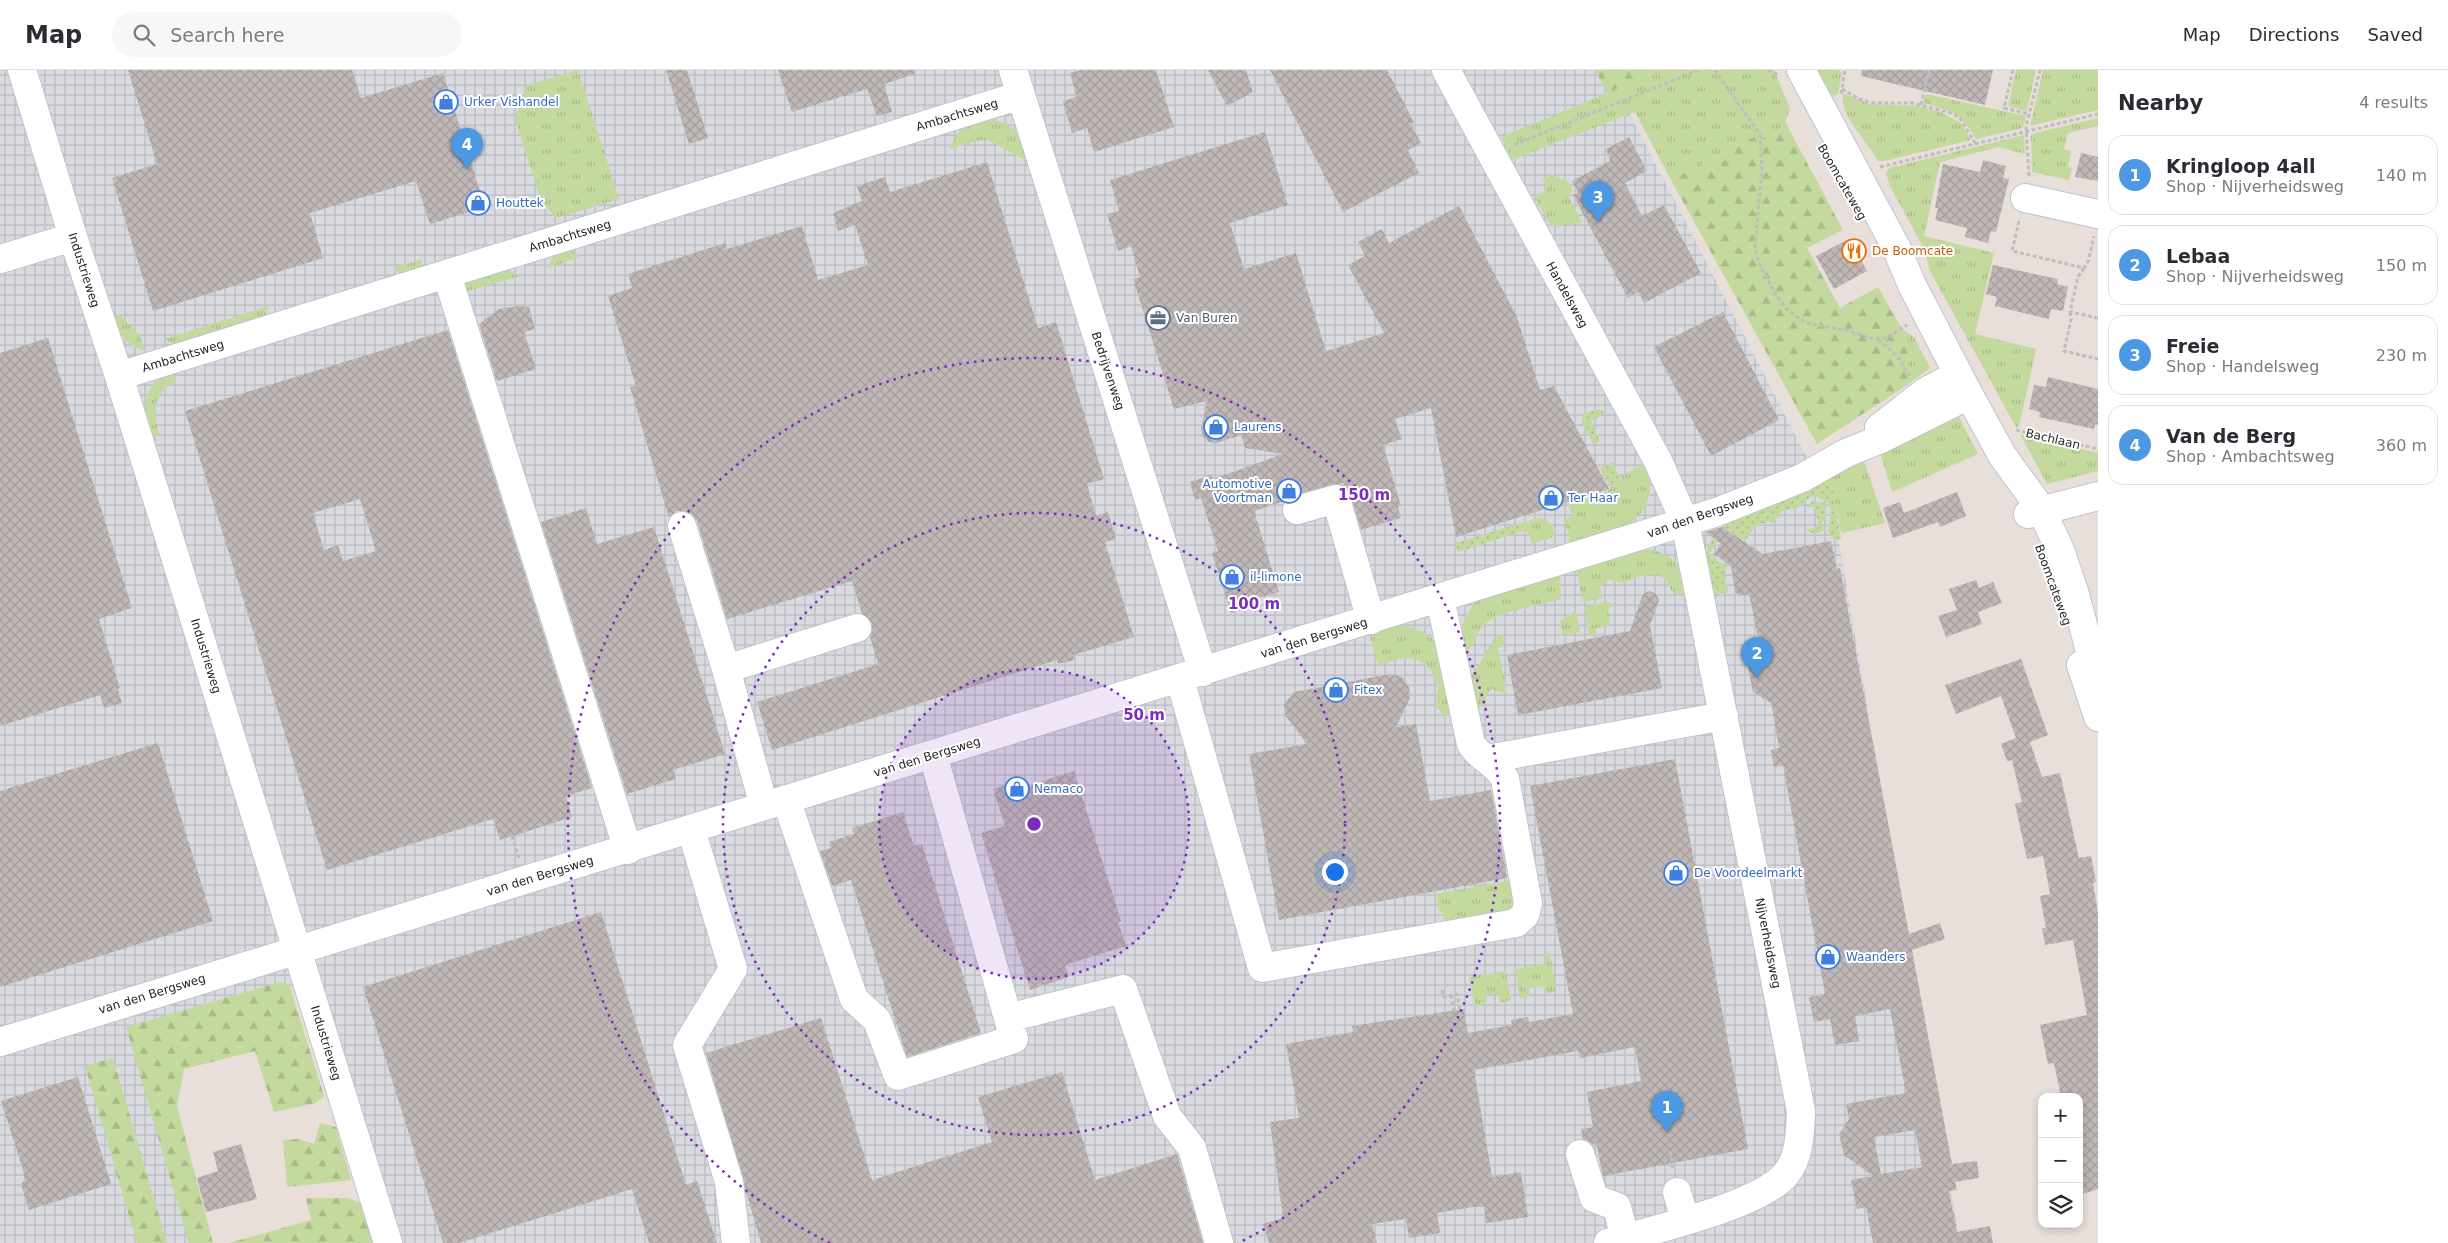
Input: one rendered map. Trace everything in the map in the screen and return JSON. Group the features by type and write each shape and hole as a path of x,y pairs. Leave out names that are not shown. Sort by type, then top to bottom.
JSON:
{"street":[{"name":"Industrieweg","path":"22,70 388,1243"},
{"name":"Handelsweg","path":"1446,70 1658,461 1685,522"},
{"name":"Boomcateweg","path":"1785,70 1793,92 1819,143 1859,214 1912,285"},
{"name":"Boomcateweg","path":"1800,70 1896,248 1912,285 1964,385 2034,512 2060,550 2074,591 2098,681"},
{"name":"Ambachtsweg","path":"119,376 447,275 1017,83"},
{"name":"Bedrijvenweg","path":"1017,83 1191,676 1262,968 1509,925 1521,920 1527,910 1528,903 1504,779 1497,766 1487,759"},
{"path":"2025,198 2097,222"},
{"path":"0,259 73,237"},
{"path":"447,275 628,850"},
{"name":"van den Bergsweg","path":"1846,453 1881,440 1964,385"},
{"name":"van den Bergsweg","path":"0,1042 297,949 628,850 1732,507 1802,478 1846,453 1925,392 1964,385"},
{"path":"2034,512 2098,496"},
{"path":"1297,510 1336,500 1371,620"},
{"name":"Boomcateweg","path":"2034,512 2098,717"},
{"name":"Nijverheidsweg","path":"1616,1240 1742,1202 1768,1190 1787,1173 1799,1144 1801,1111 1685,522"},
{"path":"682,526 726,669 775,803 854,999 877,1020 898,1076 1014,1039 933,755"},
{"path":"1440,598 1469,738 1475,750 1487,759 1724,716"},
{"path":"726,669 857,628"},
{"path":"691,829 733,969 687,1045 729,1182 736,1243"},
{"path":"1008,1018 1123,989 1167,1116 1192,1148 1219,1243"},
{"path":"1580,1154 1594,1198 1605,1212 1616,1240"},
{"path":"1677,1192 1685,1220"}],"path":[{"path":"1491,155 1699,70"},
{"path":"1715,70 1760,135 1762,170 1754,246 1758,264 1776,295 1788,310 1806,323 1846,330 1877,340 1890,348 1906,368 1910,378 1911,394 1906,406"},
{"path":"1921,105 1929,70"},
{"path":"2012,70 2004,108 2029,114"},
{"path":"2040,70 2026,130 2029,172 2025,198 2012,251 2084,268"},
{"path":"1842,89 1859,99 1873,103 1921,105 1942,110 1960,118 1975,143"},
{"path":"1880,167 2098,114"},
{"path":"2097,222 2088,262 2078,277 2064,351 2098,359"},
{"path":"2070,312 2098,318"},
{"path":"1877,340 1893,336 1907,325 1930,320"},
{"name":"Bachlaan","path":"2008,429 2098,449"},
{"path":"1442,990 1443,997 1457,994 1460,1010"},
{"path":"1452,995 1454,1011"}],"shaded area":[{"path":"0,70 1607,70 1833,508 1960,1243 400,1243 321,984 157,1040 205,1243 0,1243"}],"green space":[{"path":"578,70 619,199 556,218 541,201 515,119 525,90 524,86"},
{"path":"1595,70 1662,70 1607,93"},
{"path":"1662,70 1774,70 1790,109 1785,122 1789,129 1780,128 1771,142 1754,137 1671,180 1635,112 1512,160 1501,137"},
{"path":"1811,70 1838,70 1842,73 1838,94 1833,96 1830,92 1821,89"},
{"path":"2016,70 2036,70 2027,111 2008,106"},
{"path":"2043,70 2098,70 2098,110 2030,126"},
{"path":"1843,93 1869,104 1917,106 1940,112 1960,122 1971,140 1878,161 1845,110"},
{"path":"1926,94 2026,116 2023,128 1976,139 1965,123 1955,114 1923,103"},
{"path":"2098,118 2098,126 2068,133 2064,149 2071,151 2068,167 2072,168 2069,180 2032,172 2031,134"},
{"path":"989,119 1007,124 1018,134 1032,164 986,139 949,149 963,126"},
{"path":"1780,128 1789,129 1843,230 1807,248 1840,308 1878,287 1908,340 1907,385 1817,444 1671,180 1754,137 1771,142"},
{"path":"2024,135 2025,154 1998,147 1940,162 1924,236 1994,253 1975,334 2036,349 2019,427 2016,427 1930,271 1924,249 1890,186 1886,173 1889,168"},
{"path":"1552,175 1569,182 1573,191 1568,195 1582,223 1551,226 1536,200 1537,195 1547,189 1542,180"},
{"path":"571,246 572,251 580,257 548,268 555,251"},
{"path":"422,259 420,271 404,277 393,268"},
{"path":"503,267 520,276 465,292 464,279"},
{"path":"269,306 263,321 178,347 164,339"},
{"path":"119,314 140,335 145,351 129,343 121,335 112,319"},
{"path":"1902,329 1914,337 1930,368 1907,385 1908,340"},
{"path":"173,370 176,381 162,392 156,404 155,411 160,435 149,438 145,406 146,398 154,383"},
{"path":"1599,409 1603,411 1603,414 1591,421 1600,441 1594,444 1582,421 1584,413"},
{"path":"1959,417 1978,454 1892,492 1880,452"},
{"path":"2020,434 2098,453 2098,471 2047,484"},
{"path":"1864,461 1885,523 1841,533 1833,490 1824,479"},
{"path":"1612,462 1620,477 1610,486 1600,468"},
{"path":"1644,464 1649,476 1650,489 1644,509 1637,518 1617,530 1571,545 1568,542 1569,535 1564,522 1565,519 1572,516 1569,505 1606,493 1620,477"},
{"path":"1824,479 1833,490 1841,539 1834,540 1828,531 1831,514 1829,504 1816,496 1810,497 1797,508 1782,511 1772,523 1768,521 1756,526 1745,541 1726,529 1709,555 1727,567 1724,573 1728,592 1709,595 1704,561 1709,544 1722,527"},
{"path":"1812,501 1824,503 1827,510 1825,519 1821,522 1824,530 1819,533 1810,533 1807,529 1819,527 1815,507 1807,507"},
{"path":"1540,517 1552,524 1555,536 1532,544 1527,531 1523,531 1521,523"},
{"path":"1521,523 1523,531 1458,552 1455,543"},
{"path":"1641,549 1663,553 1676,563 1680,569 1689,597 1672,592 1669,584 1658,576 1645,575 1624,583 1608,580 1600,587 1603,598 1583,602 1576,568"},
{"path":"1560,573 1561,599 1508,612 1489,621 1480,630 1464,656 1462,625 1472,607 1479,600"},
{"path":"1606,602 1613,604 1608,610 1610,625 1596,628 1597,635 1589,636 1584,607"},
{"path":"1576,611 1580,632 1562,635 1560,621"},
{"path":"1399,625 1416,629 1428,635 1437,645 1447,669 1456,714 1443,716 1440,710 1434,707 1438,691 1437,683 1430,670 1424,664 1409,658 1397,659 1378,665 1369,633"},
{"path":"1503,633 1504,645 1498,648 1507,694 1491,689 1476,713 1469,676 1478,666 1489,647"},
{"path":"1511,880 1518,910 1445,926 1443,913 1438,910 1436,894"},
{"path":"1550,953 1556,991 1545,994 1543,986 1529,988 1530,996 1520,998 1515,969 1546,964 1545,954"},
{"path":"1506,971 1511,1000 1500,1003 1498,994 1485,996 1486,1004 1475,1007 1469,977"},
{"path":"280,982 289,984 324,1096 316,1103 274,1112 255,1051 184,1069 177,1106 213,1243 189,1243 126,1027"},
{"path":"113,1058 167,1243 137,1243 85,1066"},
{"path":"320,1123 336,1127 351,1180 287,1187 283,1140 299,1139 314,1144"},
{"path":"306,1198 348,1198 361,1203 373,1243 229,1243 311,1220"}],"building":[{"path":"128,70 352,70 361,98 443,73 485,207 430,224 416,181 310,213 323,258 153,311 112,178 157,164"},
{"path":"666,70 687,70 708,138 689,144"},
{"path":"778,70 914,70 915,74 884,84 892,112 877,116 867,89 792,112"},
{"path":"1081,70 1156,70 1174,127 1094,152 1087,128 1072,133 1063,101 1077,97 1070,73"},
{"path":"1208,70 1246,70 1253,92 1227,106"},
{"path":"1270,70 1387,70 1414,122 1411,124 1421,143 1408,150 1419,173 1343,212"},
{"path":"1862,70 1993,70 1985,105 1861,76"},
{"path":"1265,132 1288,205 1230,223 1244,269 1296,253 1326,351 1384,333 1348,265 1365,256 1358,242 1382,229 1389,243 1459,206 1517,317 1540,390 1554,386 1609,489 1456,537 1431,408 1395,419 1402,439 1383,445 1401,506 1398,507 1401,518 1361,530 1351,495 1344,483 1293,495 1285,501 1254,511 1279,592 1251,600 1253,607 1231,613 1212,553 1218,551 1201,498 1195,500 1190,482 1212,475 1213,479 1283,454 1245,448 1241,435 1216,443 1209,442 1203,437 1201,429 1207,401 1174,409 1133,279 1140,277 1131,246 1118,251 1107,214 1119,211 1110,180"},
{"path":"1629,137 1647,171 1625,183 1642,216 1664,205 1701,273 1644,303 1638,292 1628,298 1573,195 1578,193 1572,181 1610,161 1606,149"},
{"path":"2081,153 2098,157 2098,181 2075,177"},
{"path":"1983,160 2006,166 2003,178 2009,179 1996,232 1991,231 1988,243 1965,237 1967,228 1935,220 1938,208 1935,208 1943,164 1980,172"},
{"path":"987,162 1038,328 1056,322 1104,479 1087,484 1096,516 1108,512 1116,539 1105,542 1134,637 1073,655 1075,660 1058,664 1057,660 772,750 757,702 878,664 870,637 872,623 862,614 852,581 727,619 697,521 692,514 685,511 677,511 669,518 630,387 636,386 608,296 632,288 628,274 725,243 727,249 802,226 818,280 868,265 855,225 838,231 833,213 862,201 857,186 885,177 890,192"},
{"path":"1849,239 1867,271 1834,289 1816,256"},
{"path":"1993,265 2058,279 2057,284 2068,287 2063,311 2051,309 2049,319 1995,306 1997,297 1986,294"},
{"path":"519,306 529,307 535,329 524,332 536,369 497,381 479,324 499,309"},
{"path":"1723,312 1779,420 1711,456 1654,347"},
{"path":"448,330 592,788 566,796 572,817 500,840 493,819 327,870 185,411","holes":["360,499 376,551 343,561 338,545 324,550 313,513"]},
{"path":"48,338 132,608 99,619 120,688 118,689 122,703 104,708 100,695 0,726 0,353"},
{"path":"2048,377 2098,389 2098,425 2095,424 2094,429 2039,417 2040,412 2029,409 2034,385 2046,387"},
{"path":"1957,492 1966,516 1940,527 1938,522 1893,538 1883,508 1900,502 1904,513"},
{"path":"586,508 597,544 654,527 725,754 673,770 676,779 627,794 541,522"},
{"path":"1722,527 1763,554 1831,541 1837,569 1840,568 1909,934 1940,923 1945,939 1912,950 1952,1164 1977,1161 1979,1178 1955,1182 1957,1190 1949,1191 1957,1232 1990,1226 1993,1243 1873,1243 1866,1207 1857,1209 1851,1180 1873,1176 1844,1155 1839,1134 1849,1119 1846,1104 1906,1093 1890,1009 1855,1016 1859,1041 1835,1045 1830,1019 1814,1022 1809,997 1825,994 1783,765 1774,767 1771,750 1779,748 1771,703 1753,692 1748,667 1761,651 1749,594 1740,596 1735,592 1731,566 1714,554 1721,544 1706,532","holes":["1915,1130 1922,1167 1881,1174 1874,1137"]},
{"path":"1976,580 1979,588 1993,582 2002,603 1978,612 1982,624 1946,637 1938,616 1957,610 1949,589"},
{"path":"1650,591 1656,594 1659,600 1650,625 1662,688 1518,715 1507,655 1630,631 1643,594"},
{"path":"2021,659 2048,735 2030,742 2042,777 2060,773 2079,858 2091,856 2096,882 2093,883 2098,913 2098,1189 2083,1194 2083,1093 2060,1093 2054,1063 2048,1064 2040,1025 2087,1015 2073,940 2045,945 2042,928 2046,928 2040,896 2050,894 2043,856 2027,859 2015,804 2022,802 2012,760 2007,761 2001,744 2016,738 2001,696 1956,714 1945,685"},
{"path":"1390,674 1402,677 1409,687 1410,698 1396,727 1416,724 1430,801 1491,790 1507,878 1279,920 1249,754 1307,744 1285,715 1284,704 1294,692"},
{"path":"158,743 213,921 0,987 0,791"},
{"path":"1675,759 1748,1149 1603,1176 1596,1143 1592,1144 1583,1139 1581,1129 1593,1127 1587,1092 1641,1081 1635,1047 1580,1058 1578,1051 1474,1070 1492,1177 1521,1172 1528,1217 1486,1223 1484,1207 1473,1207 1437,1213 1440,1233 1409,1238 1406,1219 1372,1224 1377,1243 1269,1243 1263,1224 1283,1218 1270,1122 1299,1118 1286,1044 1353,1032 1352,1026 1464,1009 1468,1033 1512,1025 1511,1020 1528,1017 1529,1022 1573,1014 1530,786"},
{"path":"1074,771 1121,921 1118,922 1126,946 1065,965 1069,977 1030,990 981,833 1005,826 993,789 1021,780 1024,787"},
{"path":"903,812 914,846 922,844 981,1033 907,1057 851,880 832,886 820,851 831,848 829,842 854,834 852,828"},
{"path":"601,912 686,1185 697,1181 717,1243 649,1243 632,1189 459,1243 443,1243 363,987"},
{"path":"821,1018 872,1180 992,1142 978,1097 1062,1072 1095,1180 1177,1154 1203,1243 761,1243 706,1053"},
{"path":"78,1077 111,1184 29,1210 21,1184 25,1180 23,1170 1,1101"},
{"path":"241,1144 257,1199 206,1212 197,1178 218,1171 213,1152"}],"place":[{"name":"Urker Vishandel","path":"446,102"},
{"name":"Van de Berg","path":"467,169"},
{"name":"Houttek","path":"478,203"},
{"name":"Freie","path":"1598,222"},
{"name":"De Boomcate","path":"1854,251"},
{"name":"Van Buren","path":"1158,318"},
{"name":"Laurens","path":"1216,427"},
{"name":"Automotive Voortman","path":"1289,491"},
{"name":"Ter Haar","path":"1551,498"},
{"name":"il-limone","path":"1232,577"},
{"name":"Lebaa","path":"1757,678"},
{"name":"Fitex","path":"1336,690"},
{"name":"Nemaco","path":"1017,789"},
{"name":"De Voordeelmarkt","path":"1676,873"},
{"name":"Waanders","path":"1828,957"},
{"name":"Kringloop 4all","path":"1667,1132"}]}
